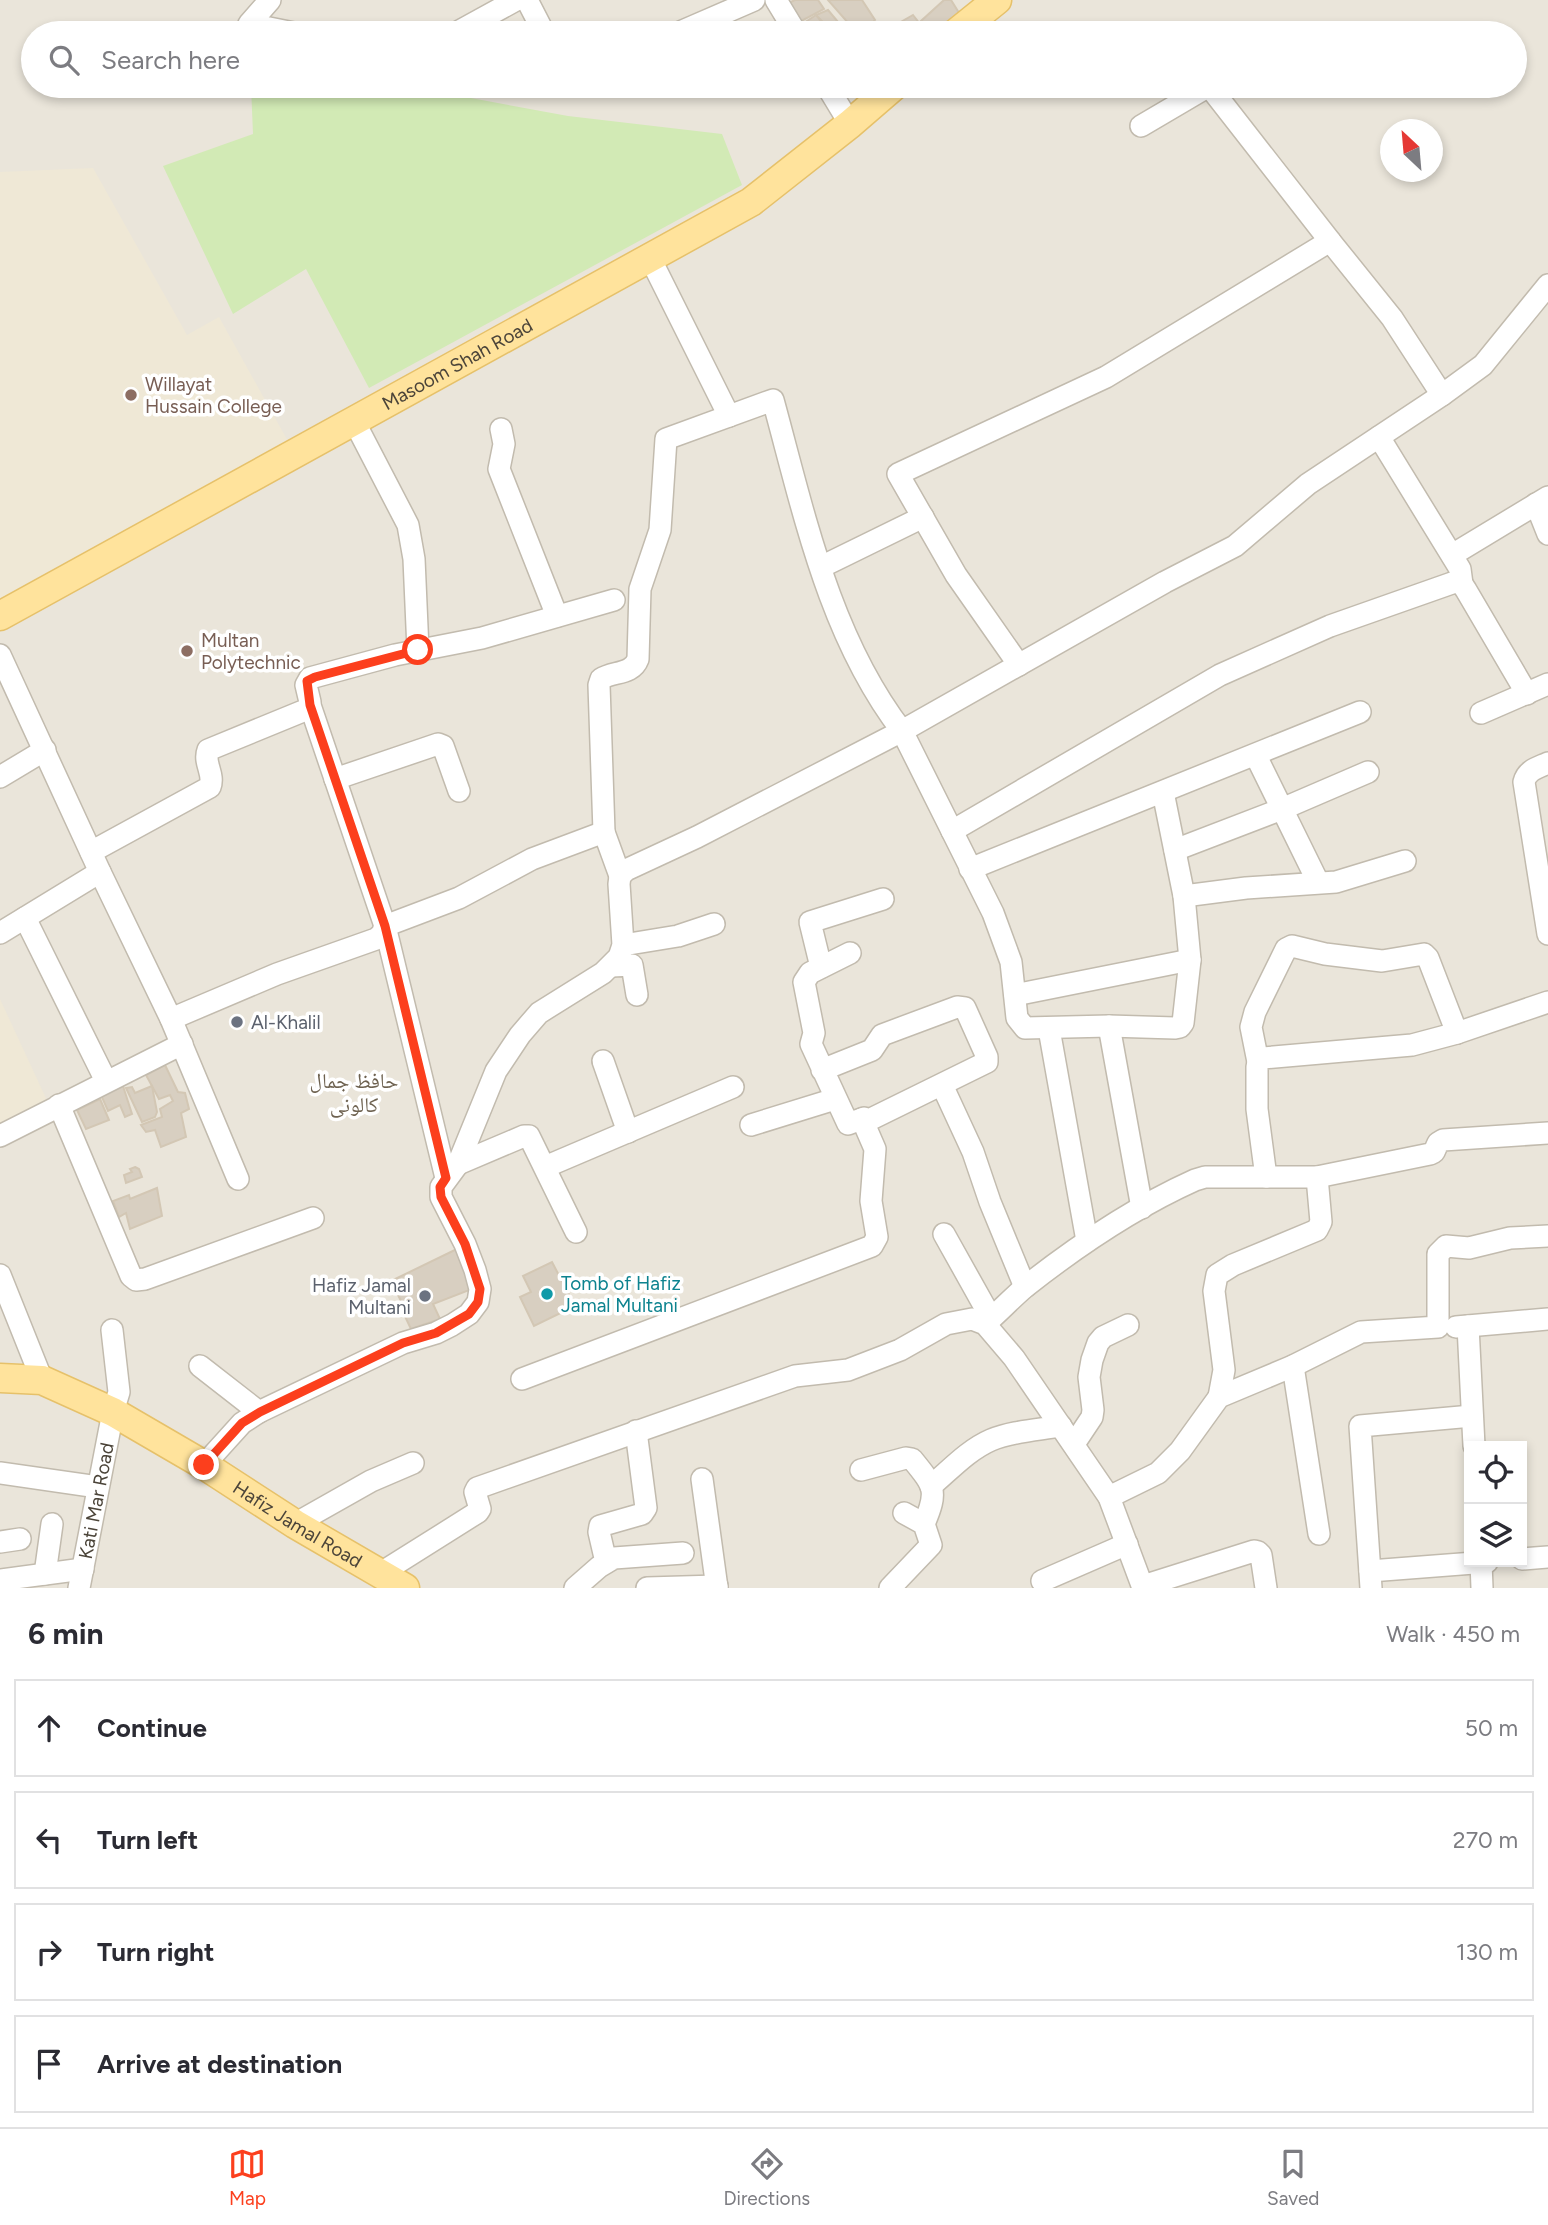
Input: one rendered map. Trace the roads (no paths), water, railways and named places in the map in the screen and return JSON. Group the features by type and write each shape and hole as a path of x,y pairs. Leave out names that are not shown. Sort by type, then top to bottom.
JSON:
{"main road":[{"path":"971,21 997,0"},
{"name":"Masoom Shah Road","path":"0,616 751,202 880,98"},
{"name":"Hafiz Jamal Road","path":"0,1378 42,1380 113,1412 405,1588"}],"street":[{"path":"252,21 270,0"},
{"path":"478,21 516,0"},
{"path":"527,0 538,21"},
{"path":"706,21 754,0"},
{"path":"776,0 789,21"},
{"path":"834,98 850,124"},
{"path":"1141,126 1189,98"},
{"path":"1214,98 1392,318 1442,395"},
{"path":"1019,665 956,575 898,474 1106,377 1330,241"},
{"path":"650,258 729,416"},
{"path":"620,876 636,864 697,837 902,732 1165,582 1235,546 1308,484 1483,365 1548,285"},
{"path":"204,1465 242,1423 260,1412 403,1343 436,1333 469,1314 478,1302 480,1289 465,1244 441,1197 440,1187 452,1171 496,1071 520,1035 540,1013 612,966 623,945 620,876 604,832 599,685 601,679 608,674 628,670 636,665 638,659 640,589 660,530 666,439 773,400 821,567 857,662 882,705 902,732 993,914 1011,962 1017,1018 1025,1028 1180,1027 1183,1023 1190,961 1184,896 1163,792"},
{"path":"355,421 408,525 414,559 418,650"},
{"path":"501,429 504,444 499,469 556,616"},
{"path":"1379,436 1452,555 1460,569 1462,584 1527,694"},
{"path":"1452,555 1542,501 1548,534"},
{"path":"821,567 923,517"},
{"path":"952,831 1220,675 1330,626 1455,582 1462,584"},
{"path":"452,1171 385,926 310,705 306,685 310,678 418,650 482,638 614,600"},
{"path":"0,655 100,873 171,1019 238,1179"},
{"path":"1481,713 1548,684"},
{"path":"91,852 210,787 212,779 206,759 208,750 304,711 310,705"},
{"path":"970,869 1360,712"},
{"path":"335,779 438,744 443,746 459,791"},
{"path":"0,776 45,750"},
{"path":"1256,756 1318,882"},
{"path":"1548,764 1531,771 1524,782 1542,873 1548,934"},
{"path":"1175,850 1368,772"},
{"path":"171,1019 277,974 376,939 385,926 459,898 532,859 604,832"},
{"path":"1184,896 1336,882 1405,861"},
{"path":"0,933 100,873"},
{"path":"821,967 810,922 883,899"},
{"path":"24,918 106,1081"},
{"path":"623,945 678,936 714,924"},
{"path":"1266,1177 1257,1109 1258,1062 1251,1027 1255,1012 1286,949 1292,946 1325,954 1382,961 1424,954 1428,958 1457,1033"},
{"path":"822,1070 872,1050 882,1035 961,1007 965,1008 987,1057 986,1062 869,1120 862,1119 848,1124 822,1070 811,1044 814,1033 804,982 810,973 850,953"},
{"path":"1015,995 1190,961"},
{"path":"612,966 632,965 636,995"},
{"path":"1258,1062 1269,1057 1412,1045 1457,1033 1548,1002"},
{"path":"1109,1026 1142,1208"},
{"path":"1049,1029 1087,1241"},
{"path":"0,1136 182,1044"},
{"path":"603,1061 628,1132"},
{"path":"942,1085 973,1152 990,1202 1025,1287"},
{"path":"545,1167 733,1087"},
{"path":"751,1125 835,1098"},
{"path":"59,1105 112,1234 131,1276 136,1280 313,1218"},
{"path":"522,1379 872,1246 877,1237 872,1200 875,1149 862,1119"},
{"path":"381,1573 478,1512 480,1509 475,1492 477,1488 795,1376 848,1370 900,1350 946,1324 972,1319 988,1321 1025,1287 1087,1241 1195,1180 1317,1177 1430,1154 1443,1140 1548,1133"},
{"path":"452,1171 529,1136 576,1232"},
{"path":"1110,1497 1158,1473 1180,1451 1219,1397 1224,1370 1214,1291 1217,1275 1233,1265 1317,1230 1321,1222 1317,1177"},
{"path":"944,1234 988,1321 1110,1497 1143,1587 1254,1551 1261,1556 1266,1588"},
{"path":"1438,1326 1438,1254 1441,1249 1446,1246 1469,1248 1510,1238 1548,1236"},
{"path":"0,1275 42,1380"},
{"path":"1219,1397 1293,1366 1367,1330 1468,1326 1548,1319"},
{"path":"1074,1444 1093,1410 1089,1377 1098,1343 1103,1337 1128,1325"},
{"path":"1468,1326 1474,1441"},
{"name":"Kati Mar Road","path":"81,1579 113,1412 120,1392 113,1331"},
{"path":"200,1366 260,1412"},
{"path":"1293,1366 1319,1534"},
{"path":"1464,1565 1370,1579 1360,1426 1472,1416"},
{"path":"931,1486 974,1450 991,1440 1008,1434 1061,1426"},
{"path":"606,1562 598,1532 600,1526 642,1514 646,1508 636,1431"},
{"path":"861,1470 910,1458 931,1486 934,1497 924,1524"},
{"path":"295,1524 372,1481 414,1463"},
{"path":"0,1473 98,1487"},
{"path":"647,1588 717,1587 702,1479"},
{"path":"890,1588 928,1551 931,1541 924,1524 904,1513"},
{"path":"46,1574 52,1524"},
{"path":"1042,1581 1127,1544"},
{"path":"575,1588 614,1558 683,1553"},
{"path":"1527,1559 1548,1557"},
{"path":"1481,1567 1482,1588"},
{"path":"0,1580 46,1574 81,1579"}],"place":[{"name":"Willayat Hussain College","path":"131,395"},
{"name":"Multan Polytechnic","path":"187,651"},
{"name":"Al-Khalil","path":"237,1022"},
{"name":"Tomb of Hafiz Jamal Multani","path":"547,1294"},
{"name":"Hafiz Jamal Multani","path":"425,1296"}],"district":[{"name":"حافظ جمال کالونی","path":"354,1092"}]}
